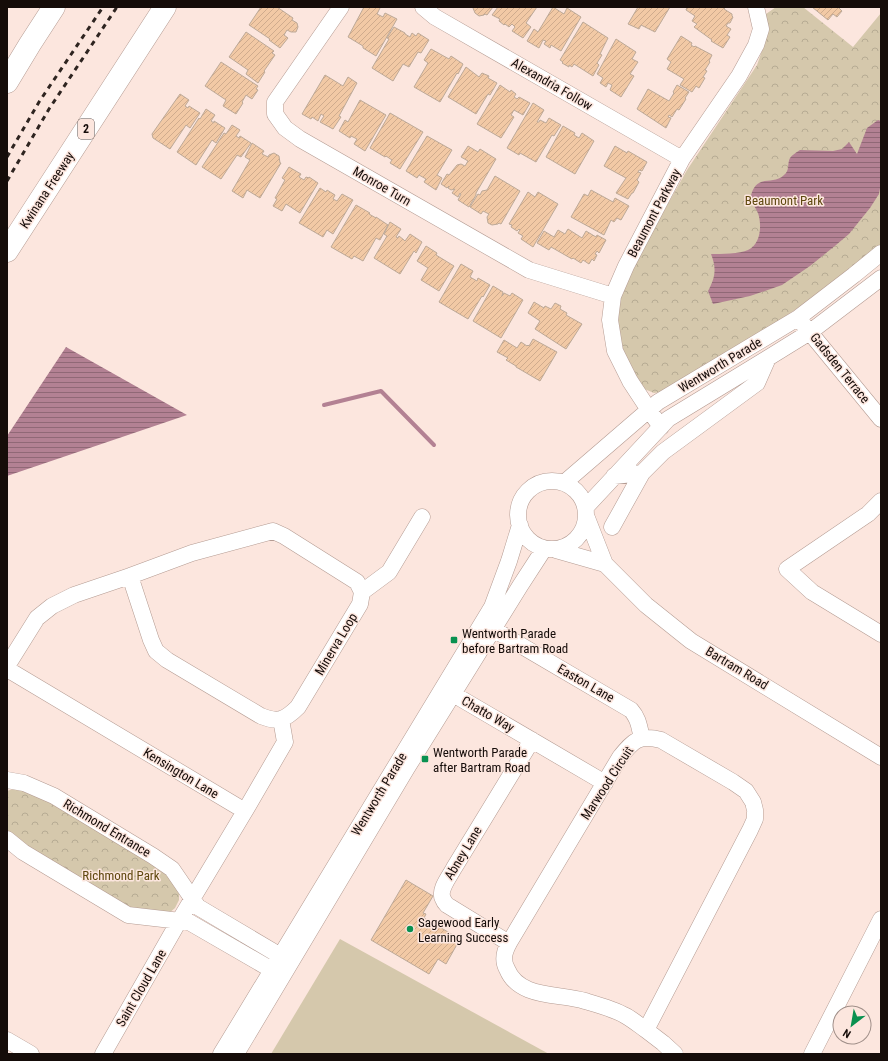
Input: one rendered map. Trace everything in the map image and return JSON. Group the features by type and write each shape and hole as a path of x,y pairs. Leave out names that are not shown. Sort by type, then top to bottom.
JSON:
{"highway":[{"path":"7,82 54,7"},
{"name":"Kwinana Freeway","path":"7,251 165,7"}],"street":[{"name":"Monroe Turn","path":"341,7 275,102 275,114 285,128 306,142 529,270 613,296"},
{"name":"Alexandria Follow","path":"423,7 434,17 682,159"},
{"name":"Beaumont Parkway","path":"661,427 630,381 615,351 610,320 613,296 626,266 682,159 740,76 756,45 760,29 756,7"},
{"name":"Wentworth Parade","path":"236,1054 277,974 492,607 520,525 518,509 521,500 529,490 539,483 548,481 564,483 658,402 798,318 881,253"},
{"name":"Wentworth Parade","path":"286,959 520,586 550,549 568,546 577,539 584,529 586,512 614,476 668,419 810,332 881,278"},
{"name":"Gadsden Terrace","path":"798,318 881,419"},
{"path":"612,526 642,473 663,452 757,384 768,358"},
{"path":"614,476 642,473"},
{"path":"564,483 574,488 581,497 586,512"},
{"path":"881,501 868,514 788,569 812,592 881,634"},
{"name":"Bartram Road","path":"586,512 605,564 646,605 692,641 881,757"},
{"path":"7,667 37,618 52,606 74,595 192,553 273,531 284,536 357,582 362,592 389,572 422,517"},
{"path":"520,525 525,536 534,544 550,549"},
{"name":"Bartram Road","path":"550,549 605,564"},
{"path":"130,576 156,651 167,660 261,716 271,720 281,719 285,742 179,921"},
{"name":"Minerva Loop","path":"281,719 291,714 298,707 360,604 362,592"},
{"name":"Easton Lane","path":"493,629 631,710 636,715 638,720 642,738"},
{"name":"Kensington Lane","path":"7,667 245,811"},
{"name":"Chatto Way","path":"453,694 605,783"},
{"name":"Marwood Circuit","path":"646,1030 755,819 753,802 746,791 661,740 652,737 636,740 620,757 509,943 505,950 504,958 509,976 516,984 526,990 584,1000 625,1015 663,1043 675,1054"},
{"name":"Abney Lane","path":"509,943 447,905 442,899 442,892 454,868 532,740"},
{"name":"Richmond Entrance","path":"7,780 24,783 54,796 172,868 198,907 286,959"},
{"path":"7,839 23,852 128,915 189,922 277,974"},
{"path":"812,1054 877,938 881,919"},
{"name":"Saint Cloud Lane","path":"103,1054 179,921"},
{"name":"Wentworth Parade","path":"221,1054 277,974"},
{"path":"7,1040 31,1054"}],"green space":[{"name":"Beaumont Park","path":"776,7 803,7 853,47 881,13 881,244 837,282 769,327 666,391 654,393 642,388 623,355 618,331 619,297 651,234 687,170 757,65 765,42 763,21 766,14"},
{"name":"Richmond Park","path":"13,789 37,793 162,870 172,880 179,894 179,900 175,908 168,914 139,914 11,836 7,831 7,791"},
{"path":"340,939 549,1054 271,1054"}],"shaded area":[{"path":"878,120 881,121 881,183 879,194 849,234 810,266 782,285 750,296 713,304 708,291 715,269 711,254 730,254 745,251 752,247 758,239 760,228 759,218 757,211 750,200 752,191 756,186 764,181 774,180 784,175 787,171 790,158 800,150 833,151 842,149 849,142 857,154 867,128"},
{"path":"66,347 187,415 7,476 7,436"}],"building":[{"path":"261,7 277,7 293,18 292,20 297,23 298,27 296,32 287,30 284,35 288,38 280,48 269,40 270,39 249,25"},
{"path":"364,7 379,7 380,8 377,14 383,17 385,13 397,19 376,56 348,37"},
{"path":"474,7 493,7 487,15 485,14 479,16 475,13"},
{"path":"498,7 537,7 526,23 531,27 523,38 512,31 515,27 512,24 509,27 505,24 504,25 499,21 500,19 492,15"},
{"path":"553,7 564,14 567,8 581,17 561,51 551,45 550,48 544,44 546,41 543,40 539,48 527,41 534,29 538,32"},
{"path":"638,7 670,7 655,32 641,25 639,29 628,24"},
{"path":"687,7 724,7 724,9 732,14 733,17 730,23 726,26 731,29 727,35 730,37 723,48 711,41 712,40 694,27 697,24 692,21 695,16 686,10"},
{"path":"812,7 838,7 842,11 837,17 833,14 828,20"},
{"path":"583,22 608,38 600,54 602,55 597,63 599,65 593,76 574,64 572,67 569,65 569,67 560,60"},
{"path":"394,27 410,37 412,33 416,36 418,33 429,40 421,53 418,52 409,67 403,64 393,81 372,68 389,39 387,38"},
{"path":"246,32 274,51 272,53 275,55 258,83 246,74 248,70 229,57"},
{"path":"681,36 692,43 691,45 694,47 695,46 712,55 705,70 707,71 703,77 705,78 699,88 696,86 692,92 680,85 684,79 667,69 671,62 667,59"},
{"path":"616,39 636,52 632,59 638,62 630,74 634,76 621,97 610,90 612,85 608,83 606,87 600,83 603,78 597,74"},
{"path":"431,49 449,59 451,56 463,64 440,102 414,87 428,63 424,60"},
{"path":"221,62 258,86 256,89 258,90 252,99 246,95 236,114 223,106 226,100 205,86"},
{"path":"466,67 479,77 482,73 489,76 488,78 497,83 490,95 488,94 476,114 448,97"},
{"path":"325,75 343,86 348,77 357,83 339,116 341,117 333,129 320,122 324,116 321,114 318,121 312,117 311,119 302,114"},
{"path":"500,85 516,94 514,97 517,99 519,97 530,103 523,115 514,110 511,115 514,117 501,138 477,124"},
{"path":"677,85 689,92 679,110 677,109 672,117 669,115 668,117 671,118 666,128 637,109 648,89 669,101"},
{"path":"180,94 189,100 185,106 188,108 189,106 200,113 190,128 186,125 170,149 153,138 152,134"},
{"path":"360,100 386,115 365,151 354,144 357,139 351,136 350,138 339,131 345,120 348,122"},
{"path":"533,103 544,110 537,122 540,120 546,123 549,118 561,125 554,136 552,135 536,162 507,148"},
{"path":"206,109 215,115 211,121 214,123 214,121 225,128 216,143 212,140 196,165 177,152"},
{"path":"390,113 423,132 400,169 390,163 392,160 370,148"},
{"path":"232,125 240,130 236,136 239,138 240,136 251,143 241,157 237,155 221,179 202,167 224,133 226,134"},
{"path":"563,126 575,133 574,135 579,138 582,133 594,141 575,174 546,157"},
{"path":"427,136 452,150 437,175 442,178 436,190 424,182 426,179 419,175 417,178 406,171"},
{"path":"252,143 264,151 262,154 268,157 274,153 279,156 281,163 260,198 247,190 243,198 232,191 250,160 245,157"},
{"path":"468,146 478,152 480,149 496,159 469,207 458,200 461,194 460,193 458,197 452,193 455,189 451,190 448,188 449,186 447,188 441,184 447,174 449,175 457,165 461,164 465,166 468,161 461,157"},
{"path":"615,146 627,153 628,151 647,162 642,171 639,170 638,172 641,173 637,180 639,182 628,199 616,193 626,178 604,166"},
{"path":"289,167 301,174 299,177 304,180 306,177 309,177 318,183 300,213 286,204 282,211 273,206 277,199 275,198 285,180 282,178"},
{"path":"495,176 520,191 501,224 499,223 492,225 488,223 487,217 489,214 483,211 481,214 470,207 478,194 480,195 482,191 487,190"},
{"path":"320,188 335,195 333,199 337,201 342,194 353,200 333,234 327,230 323,237 299,223"},
{"path":"591,190 613,202 615,198 629,206 621,220 617,218 614,222 611,220 604,235 571,217 584,194 588,196"},
{"path":"528,192 535,197 538,192 558,204 533,247 521,239 523,236 518,233 520,230 519,229 517,231 511,227 512,225 509,224"},
{"path":"356,205 388,225 380,240 376,238 363,261 354,256 352,259 331,247"},
{"path":"390,222 401,229 396,237 398,238 399,236 405,241 410,234 422,242 416,253 414,251 400,274 374,258 387,236 384,234"},
{"path":"568,229 582,238 586,231 596,237 597,235 606,240 599,253 597,251 595,254 597,255 594,261 592,259 589,264 583,260 581,263 551,247 549,250 537,243 544,231 554,237 558,230 565,234"},
{"path":"426,246 437,253 436,255 454,266 439,291 421,280 428,268 417,261"},
{"path":"461,264 473,271 470,277 477,281 478,278 490,285 468,319 439,302"},
{"path":"493,286 503,292 502,296 504,293 510,296 512,293 523,300 501,338 473,321"},
{"path":"534,302 544,308 545,306 551,309 555,303 561,306 560,309 567,313 566,315 582,324 566,349 535,329 540,321 528,313"},
{"path":"533,339 557,352 540,381 516,367 506,360 508,358 497,352 504,340 517,348 521,342 529,346"},
{"name":"Sagewood Early Learning Success","path":"406,880 433,896 423,913 426,914 424,918 460,939 446,964 438,959 429,974 371,940"}],"waterway":[{"path":"324,405 381,391 434,445"}],"railway":[{"path":"7,157 39,102 103,7"},
{"path":"7,181 49,109 117,7"}],"place":[{"name":"Wentworth Parade before Bartram Road","path":"454,640"},
{"name":"Wentworth Parade after Bartram Road","path":"425,759"},
{"name":"Sagewood Early Learning Success","path":"410,929"}]}
